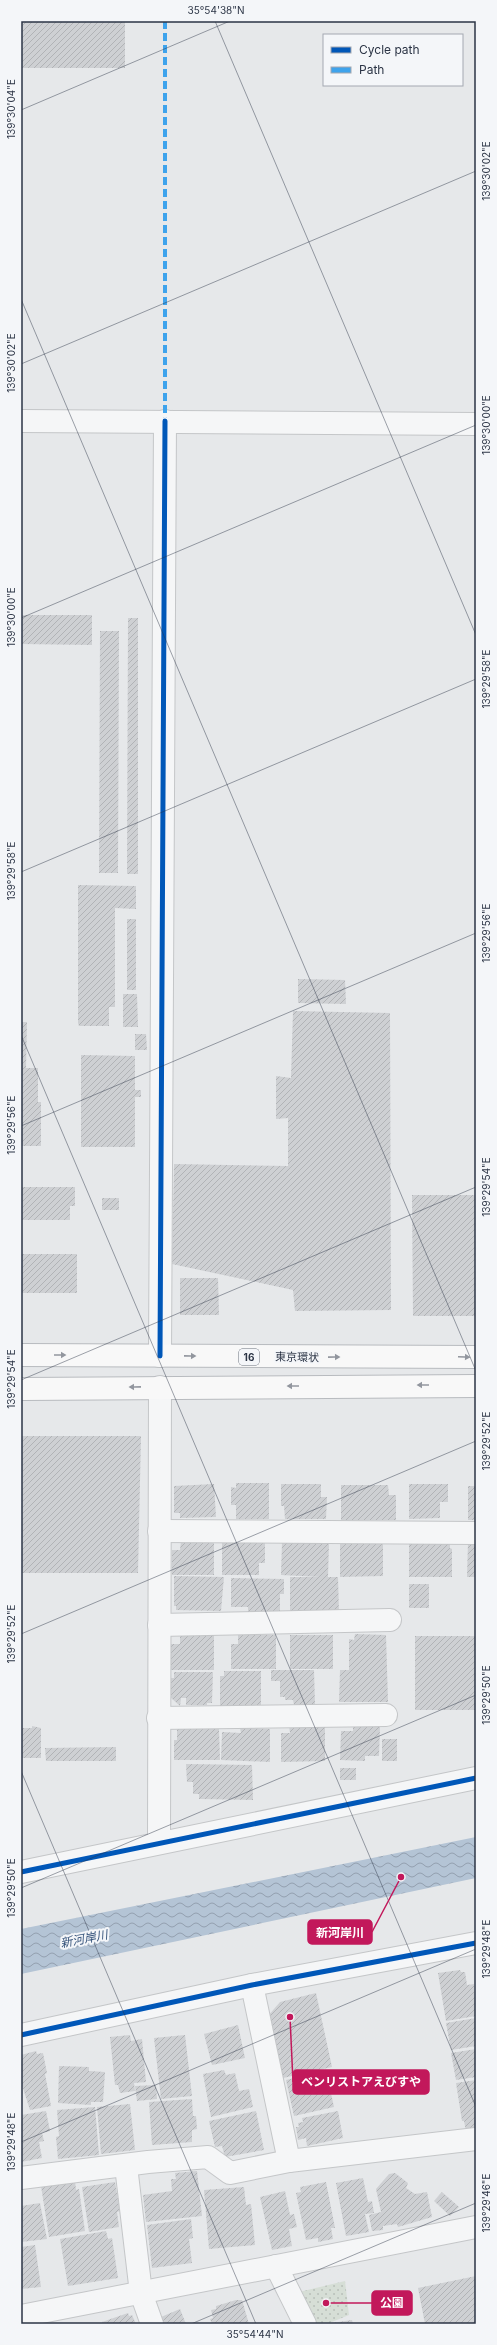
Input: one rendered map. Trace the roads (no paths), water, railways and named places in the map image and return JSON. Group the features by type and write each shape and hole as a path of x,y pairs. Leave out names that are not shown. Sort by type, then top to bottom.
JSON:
{"highway":[{"name":"東京環状","path":"21,1355 476,1357"},
{"path":"21,1389 476,1386"}],"street":[{"path":"21,422 165,421 476,424"},
{"path":"160,1356 165,421"},
{"path":"159,1843 158,1718 160,1387"},
{"path":"160,1531 476,1533"},
{"path":"159,1625 390,1620"},
{"path":"158,1718 386,1715"},
{"path":"21,1872 476,1778"},
{"path":"21,2035 252,1986 476,1943"},
{"path":"252,1986 289,2161"},
{"path":"21,2178 126,2166 148,2162 208,2157 230,2173 289,2161 476,2139"},
{"path":"126,2166 141,2293 152,2324"},
{"path":"21,2316 476,2227"},
{"path":"276,2266 305,2324"}],"water":[{"path":"476,1837 476,1878 21,1974 21,1929"}],"place":[{"name":"新河岸川","path":"401,1877"},
{"name":"ベンリストアえびすや","path":"290,2017"},
{"name":"公園","path":"326,2303"}]}
